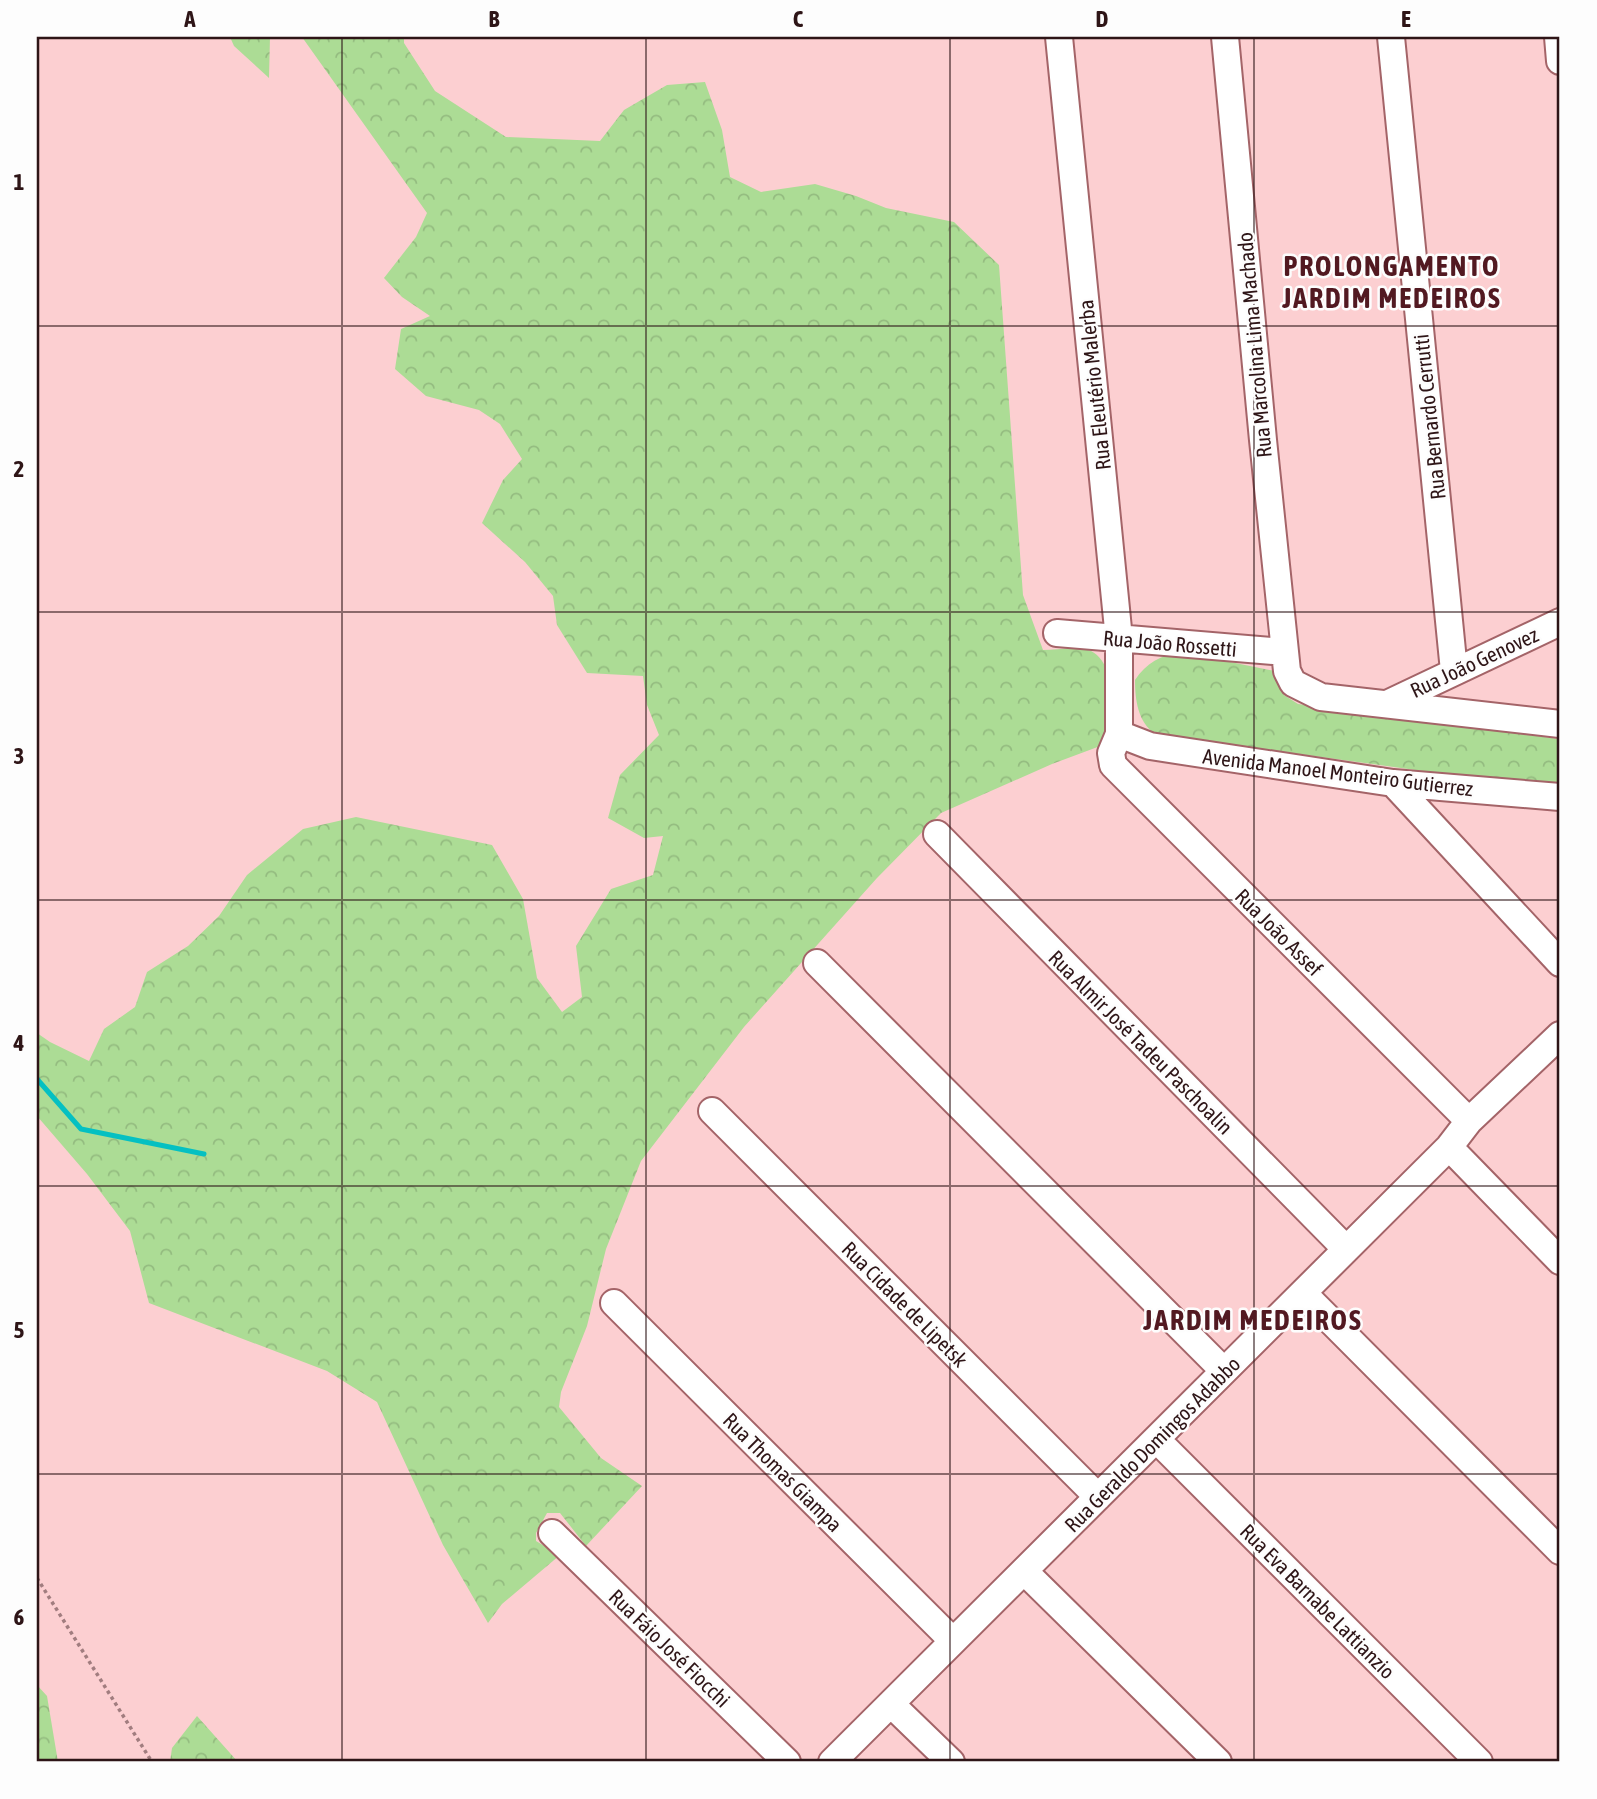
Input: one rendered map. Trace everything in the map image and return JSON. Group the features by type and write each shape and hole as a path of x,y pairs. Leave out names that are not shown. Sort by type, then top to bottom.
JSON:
{"street":[{"name":"Rua Eleutério Malerba","path":"1059,37 1119,639 1119,734"},
{"name":"Rua Marcolina Lima Machado","path":"1225,37 1287,671 1293,683 1321,696 1560,724"},
{"name":"Rua Bernardo Cerrutti","path":"1391,37 1454,671"},
{"path":"1558,37 1560,61"},
{"name":"Rua João Genovez","path":"1389,704 1560,622"},
{"name":"Rua João Rossetti","path":"1057,633 1284,652"},
{"name":"Avenida Manoel Monteiro Gutierrez","path":"1119,734 1150,746 1393,783 1560,797"},
{"name":"Rua João Assef","path":"1119,734 1111,752 1113,765 1469,1121"},
{"path":"1393,783 1560,963"},
{"name":"Rua Almir José Tadeu Paschoalin","path":"937,834 1346,1249"},
{"path":"817,963 1224,1371"},
{"name":"Rua Geraldo Domingos Adabbo","path":"832,1762 1449,1147 1469,1121 1560,1035"},
{"name":"Rua Cidade de Lipetsk","path":"712,1111 1098,1497"},
{"path":"1449,1147 1560,1261"},
{"path":"1303,1293 1560,1551"},
{"name":"Rua Thomas Giampa","path":"614,1303 953,1641"},
{"name":"Rua Eva Barnabe Lattianzio","path":"1156,1439 1479,1762"},
{"name":"Rua Fáio José Fiocchi","path":"552,1533 787,1762"},
{"path":"1025,1572 1217,1762"},
{"path":"891,1704 951,1762"}],"path":[{"path":"37,1578 152,1762"}],"green space":[{"path":"230,37 270,37 269,78 234,46"},
{"path":"302,37 404,37 404,43 435,91 506,137 600,141 624,110 667,85 705,82 722,130 730,177 761,192 815,184 886,208 954,222 999,265 1023,595 1043,650 1077,648 1095,653 1105,665 1113,691 1112,712 1103,745 1052,764 941,813 877,878 744,1027 641,1161 606,1249 587,1326 561,1392 559,1407 601,1458 642,1486 586,1546 560,1513 547,1513 536,1533 536,1541 560,1555 502,1604 488,1623 443,1545 377,1402 327,1371 149,1303 130,1231 87,1174 37,1116 37,1033 89,1061 104,1029 135,1007 147,972 188,946 219,916 247,875 303,829 356,817 492,845 523,899 537,978 562,1012 582,997 576,946 611,889 653,875 663,836 644,838 608,818 620,775 659,735 647,705 643,676 587,673 557,625 553,596 525,562 482,523 503,480 522,459 500,424 479,410 426,396 395,369 401,329 430,316 402,297 384,278 416,237 427,213"},
{"path":"1181,652 1275,671 1284,695 1298,704 1559,739 1560,790 1155,734 1141,717 1135,680 1155,661"},
{"path":"37,1685 47,1696 58,1762 37,1762"},
{"path":"197,1716 238,1762 170,1762 172,1748"}],"waterway":[{"path":"37,1079 81,1129 204,1154"}],"district":[{"name":"PROLONGAMENTO JARDIM MEDEIROS","path":"1392,282"},
{"name":"JARDIM MEDEIROS","path":"1253,1320"}]}
